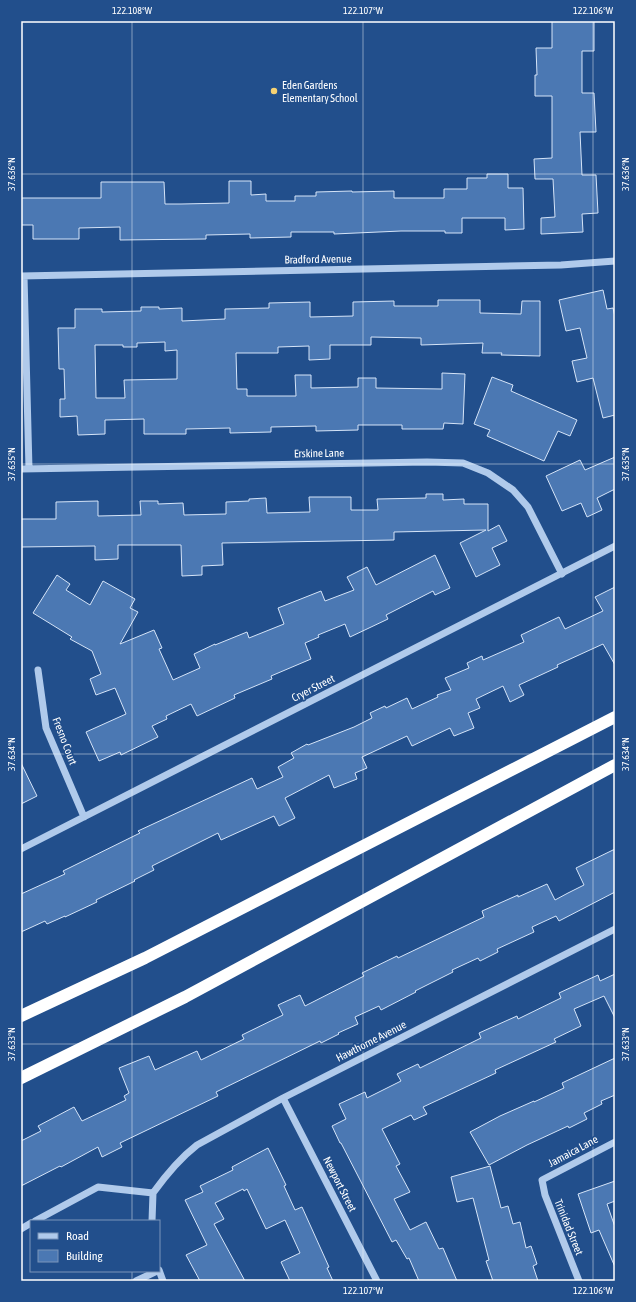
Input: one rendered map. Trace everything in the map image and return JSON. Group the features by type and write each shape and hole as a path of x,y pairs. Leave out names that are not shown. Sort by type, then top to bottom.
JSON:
{"highway":[{"path":"21,1016 145,958 615,717"},
{"path":"21,1078 185,997 615,765"},
{"path":"557,796 615,770"}],"street":[{"name":"Bradford Avenue","path":"22,276 561,265 615,261"},
{"path":"22,276 25,469"},
{"name":"Erskine Lane","path":"25,469 427,462 463,463 488,473 512,490 528,507 562,574"},
{"name":"Cryer Street","path":"21,849 615,546"},
{"name":"Fresno Court","path":"38,670 46,728 84,817"},
{"name":"Hawthorne Avenue","path":"152,1193 185,1154 197,1145 283,1098 615,929"},
{"name":"Newport Street","path":"283,1098 377,1281"},
{"name":"Jamaica Lane","path":"542,1180 615,1142"},
{"name":"Trinidad Street","path":"542,1180 545,1195 579,1281"},
{"path":"37,1220 98,1187 152,1193 152,1220"},
{"path":"21,1229 30,1224"},
{"path":"136,1281 155,1272"}],"building":[{"path":"552,21 594,21 594,51 582,51 582,93 594,93 596,132 580,132 582,175 596,175 598,213 582,214 583,232 541,234 541,218 555,217 553,179 535,179 534,159 552,158 552,96 535,96 535,75 537,75 536,48 552,48"},
{"path":"487,174 508,174 508,188 523,188 524,229 505,230 505,218 462,218 462,233 445,233 445,231 334,234 334,232 291,232 291,237 250,238 250,234 206,235 206,239 120,240 120,227 79,228 79,239 33,239 33,225 21,225 21,198 101,198 101,182 164,182 165,204 181,204 229,203 229,181 251,181 251,195 266,194 266,201 295,201 295,196 316,196 316,192 352,191 394,191 394,198 444,198 444,189 467,189 467,178 487,178"},
{"path":"603,290 607,309 613,308 615,317 615,415 603,418 593,378 577,382 572,361 587,358 580,328 566,331 559,300"},
{"path":"438,300 480,300 480,313 521,314 522,301 540,301 540,356 482,353 483,343 421,345 421,338 371,337 371,345 330,345 330,359 309,360 309,346 278,347 278,353 236,353 237,389 247,389 247,396 296,396 295,375 311,375 311,388 358,387 358,378 376,378 376,388 442,389 442,373 465,374 463,424 444,423 443,429 402,429 402,425 358,425 358,430 316,431 316,426 271,427 271,432 230,433 230,428 186,429 186,434 144,434 144,419 105,420 105,434 78,435 77,416 60,417 60,399 65,399 64,369 59,369 58,328 75,328 75,309 102,309 102,312 141,311 141,307 159,307 159,309 182,308 182,321 225,319 225,309 269,308 269,303 310,302 310,317 353,316 353,302 394,301 394,306 438,306","holes":["165,342 165,351 177,350 177,379 124,380 125,398 96,398 95,345 123,345 123,347 137,347 137,343"]},
{"path":"492,377 513,385 511,391 577,420 570,436 558,431 544,461 487,436 490,430 474,424"},
{"path":"615,457 615,489 597,498 602,510 587,517 581,503 562,511 546,476 580,460 585,470"},
{"path":"426,494 443,494 443,500 464,499 464,504 488,504 488,531 499,525 507,541 492,548 500,565 476,577 460,543 486,530 394,532 394,540 222,543 223,565 202,566 202,575 182,576 181,545 118,545 118,559 95,560 95,546 21,547 21,519 56,519 56,502 98,501 98,516 141,515 140,501 158,501 158,504 183,503 184,515 226,514 226,502 249,501 249,499 266,498 267,513 310,512 309,497 351,497 351,510 378,510 377,499 426,498"},
{"path":"435,555 450,588 435,595 433,591 386,615 388,619 350,637 345,624 318,635 319,637 305,643 311,659 271,676 272,679 234,695 235,698 197,716 191,704 166,716 167,719 152,726 158,737 121,755 120,752 99,761 86,732 126,714 115,688 96,695 90,679 101,674 92,651 70,639 72,637 33,613 57,575 70,584 66,590 90,605 103,581 135,599 130,608 138,612 120,644 154,630 162,648 159,649 173,680 200,668 194,654 247,632 249,638 284,624 278,608 321,591 325,601 354,590 347,577 367,567 376,585"},
{"path":"615,587 615,665 603,644 557,665 558,667 519,685 524,695 510,702 503,686 476,699 480,708 468,713 474,728 454,736 450,728 412,746 407,736 362,757 367,768 355,773 357,779 334,788 329,775 285,798 295,818 279,826 274,816 221,840 218,833 152,866 154,870 96,900 97,902 65,917 47,924 45,921 21,932 21,894 65,874 63,871 140,833 138,831 252,778 257,789 283,777 278,767 294,758 291,753 307,744 308,745 354,727 372,718 370,713 385,706 386,708 407,698 412,709 438,697 437,695 451,690 445,678 469,668 467,663 482,656 483,660 524,642 521,635 559,617 565,629 603,611 595,597"},
{"path":"21,763 37,796 21,804"},
{"path":"615,849 615,892 559,921 556,916 532,927 534,932 497,949 498,952 480,961 478,958 452,970 453,972 381,1010 379,1006 355,1017 358,1024 216,1092 218,1096 120,1143 122,1147 102,1157 98,1147 21,1186 21,1141 41,1131 38,1126 74,1107 82,1121 126,1100 124,1096 129,1093 119,1068 149,1056 155,1070 197,1051 201,1060 244,1039 242,1035 283,1015 278,1005 300,995 305,1006 364,976 362,973 397,956 398,958 484,917 482,911 547,884 555,900 584,885 576,868"},
{"path":"615,974 615,1018 604,996 574,1009 581,1026 554,1039 556,1042 495,1070 496,1073 423,1107 427,1114 414,1120 411,1115 382,1129 400,1164 396,1166 410,1192 394,1199 410,1230 426,1222 439,1249 443,1248 457,1281 419,1281 409,1258 407,1259 396,1240 392,1242 332,1126 346,1119 339,1104 365,1092 367,1098 401,1081 397,1074 418,1064 420,1068 481,1038 479,1033 517,1016 518,1019 561,998 559,993 598,975 600,981"},
{"path":"615,1058 615,1095 601,1101 602,1104 584,1113 587,1119 527,1145 489,1165 470,1132 500,1116 564,1088 562,1083"},
{"path":"268,1148 286,1185 284,1186 295,1210 302,1207 329,1267 327,1268 333,1281 290,1281 281,1262 300,1253 285,1220 266,1229 247,1189 244,1191 243,1189 215,1203 224,1219 214,1224 245,1281 200,1281 186,1255 207,1245 185,1200 203,1192 200,1186 233,1170 232,1167"},
{"path":"490,1166 501,1208 508,1206 513,1224 520,1222 526,1248 531,1246 537,1264 533,1266 538,1281 493,1281 486,1261 489,1260 473,1198 457,1202 451,1177"},
{"path":"615,1181 615,1201 607,1204 615,1227 615,1267 599,1230 591,1233 578,1194"}],"place":[{"name":"Eden Gardens Elementary School","path":"274,91"}]}
